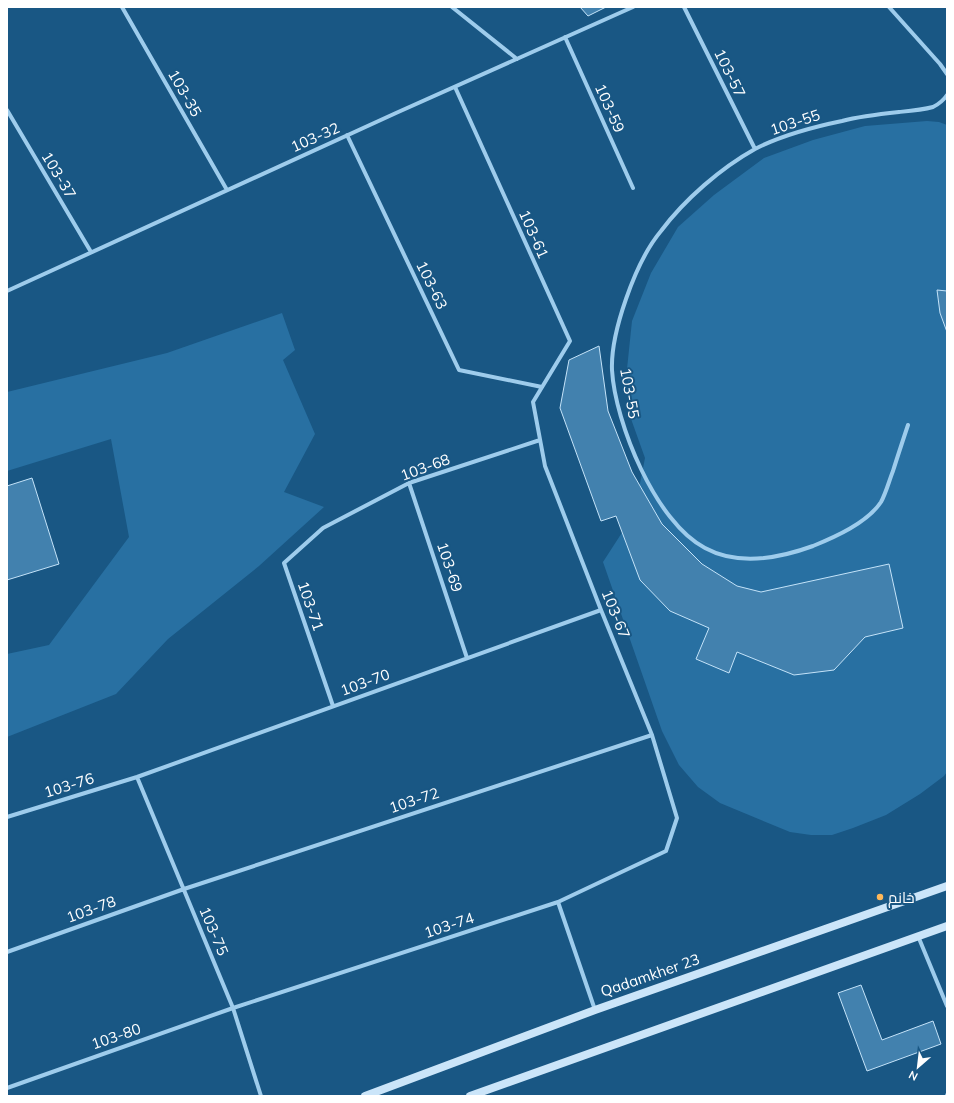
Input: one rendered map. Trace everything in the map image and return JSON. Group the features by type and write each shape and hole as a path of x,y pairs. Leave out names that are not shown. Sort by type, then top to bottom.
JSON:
{"main road":[{"name":"Qadamkher 23","path":"365,1096 596,1010 947,886"},
{"path":"470,1096 947,926"}],"street":[{"name":"103-35","path":"122,7 227,190"},
{"path":"452,7 516,59"},
{"name":"103-32","path":"7,291 347,135 633,7"},
{"name":"103-57","path":"684,7 755,149"},
{"path":"890,7 947,74"},
{"name":"103-59","path":"565,38 633,188"},
{"name":"103-61","path":"455,87 570,340 542,387"},
{"name":"103-55","path":"908,425 889,483 880,502 866,519 828,540 793,553 771,558 731,556 706,550 694,542 681,530 659,501 647,480 626,435 614,389 612,368 614,344 618,322 626,297 647,252 659,232 695,194 715,177 755,149 801,131 843,120 923,109 939,104 947,95"},
{"name":"103-37","path":"7,110 91,252"},
{"name":"103-63","path":"347,135 459,370 542,387"},
{"name":"103-67","path":"542,387 533,402 545,466 601,610 652,734 677,818 666,851"},
{"name":"103-68","path":"323,528 409,483 540,440"},
{"name":"103-69","path":"409,483 467,658"},
{"name":"103-71","path":"323,528 284,563 333,706"},
{"name":"103-70","path":"137,777 601,610"},
{"name":"103-72","path":"184,889 652,734"},
{"name":"103-76","path":"7,817 137,777"},
{"name":"103-75","path":"137,777 233,1008 261,1096"},
{"name":"103-74","path":"233,1008 558,902 666,851"},
{"name":"103-78","path":"7,952 184,889"},
{"path":"558,902 596,1010"},
{"path":"918,936 947,1006"},
{"name":"103-80","path":"7,1088 233,1008"}],"shaded area":[{"path":"927,121 939,122 947,125 947,772 944,776 920,794 886,815 853,828 832,835 811,835 790,832 720,803 698,787 679,765 662,731 603,562 634,514 645,458 630,416 627,369 632,321 651,273 678,227 714,195 764,158 813,140 865,126"},
{"path":"282,313 295,350 283,360 315,434 284,492 324,507 259,566 168,639 116,694 7,737 7,654 49,645 129,537 111,439 7,471 7,392 167,353"}],"building":[{"path":"580,7 606,7 588,16"},
{"path":"937,290 947,291 947,332 940,313"},
{"path":"599,346 608,411 632,472 662,524 702,564 737,586 761,592 889,564 903,628 865,637 834,670 794,675 737,652 729,673 696,659 709,628 670,611 640,580 616,516 601,521 560,408 569,360"},
{"path":"32,478 59,564 7,580 7,486"},
{"path":"861,985 882,1040 933,1021 941,1044 867,1071 838,993"}],"place":[{"name":"خانم","path":"880,897"}]}
